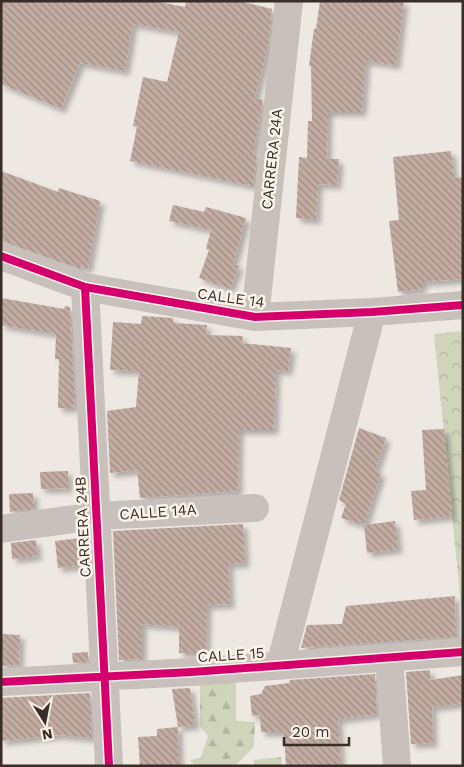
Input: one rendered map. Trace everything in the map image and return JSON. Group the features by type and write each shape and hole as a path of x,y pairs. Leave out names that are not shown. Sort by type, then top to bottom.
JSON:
{"street":[{"name":"CARRERA 24A","path":"255,318 289,1"},
{"name":"CALLE 14","path":"1,256 85,287 255,318 463,305"},
{"name":"CARRERA 24B","path":"85,287 109,766"},
{"path":"280,666 372,312"},
{"name":"CALLE 14A","path":"1,528 96,516 254,508"},
{"name":"CALLE 15","path":"1,682 192,672 463,652"},
{"path":"389,658 397,766"}],"green space":[{"path":"463,331 463,625 434,334"},
{"path":"200,683 236,683 236,721 255,722 254,747 235,766 195,766 190,760 201,758 208,736 200,726"},
{"path":"281,757 282,766 254,766 254,760"}],"building":[{"path":"1,1 154,1 185,7 186,1 239,1 272,9 269,42 255,98 263,100 253,155 257,156 253,186 130,161 137,127 133,126 143,77 167,82 179,32 133,24 125,71 80,63 61,109 1,84"},
{"path":"320,1 404,1 396,65 366,61 362,112 328,112 327,159 339,159 337,185 318,184 316,220 296,218 299,157 307,158 308,121 312,121 311,66 309,66"},
{"path":"451,151 454,178 463,177 463,279 422,282 422,289 398,292 389,221 399,220 393,157"},
{"path":"1,171 58,192 59,188 100,201 88,269 81,266 80,269 1,241"},
{"path":"173,205 204,212 206,207 246,218 233,264 239,266 230,289 199,278 209,250 206,249 211,230 169,221"},
{"path":"1,298 64,309 65,306 70,307 75,397 73,408 58,408 59,359 55,359 56,334 1,325"},
{"path":"142,316 173,318 173,323 207,325 206,335 243,336 242,343 291,348 288,371 276,370 274,430 239,430 238,491 140,498 137,470 110,473 107,411 136,407 139,371 110,370 113,322 141,324"},
{"path":"359,428 386,438 375,471 381,473 364,525 341,518 346,504 339,500"},
{"path":"444,429 452,516 414,520 411,491 426,490 422,430"},
{"path":"68,471 68,488 41,489 40,472"},
{"path":"33,493 34,509 10,512 9,494"},
{"path":"395,521 398,549 367,553 364,525"},
{"path":"243,524 245,563 229,564 230,604 207,605 206,653 179,653 179,627 142,624 142,659 119,660 113,531"},
{"path":"82,538 83,565 58,568 55,541"},
{"path":"36,540 37,556 12,559 11,543"},
{"path":"455,596 456,637 301,648 307,625 342,624 346,606"},
{"path":"1,634 20,635 19,665 1,666"},
{"path":"88,652 88,662 73,663 72,653"},
{"path":"430,670 430,680 463,675 463,703 432,707 433,743 411,744 406,672"},
{"path":"375,674 377,714 338,719 341,766 286,766 284,732 261,732 260,715 252,716 250,696 261,694 265,686 289,683 290,680"},
{"path":"190,688 195,725 178,727 172,689"},
{"path":"90,693 92,738 59,735 1,741 1,698"},
{"path":"178,727 179,766 140,766 138,737 157,736 157,729"}],"cycle path":[{"path":"1,256 85,287 255,317 372,312 463,305"},
{"path":"85,287 109,766"},
{"path":"1,682 192,672 463,652"}]}
